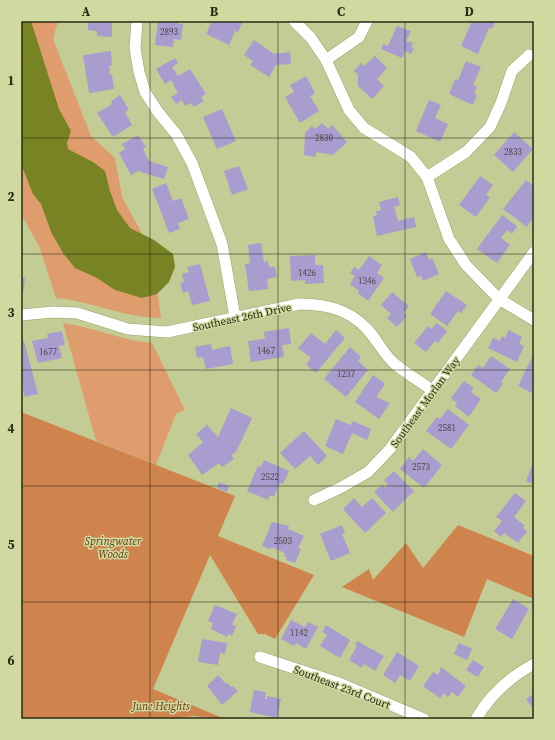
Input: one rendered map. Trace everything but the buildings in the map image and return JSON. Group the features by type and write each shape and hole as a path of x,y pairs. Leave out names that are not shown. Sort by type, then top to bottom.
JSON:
{"street":[{"path":"138,21 135,48 139,72 145,92 158,112 176,134 192,163 222,244 235,317"},
{"path":"294,21 311,38 326,60 349,110 364,128 411,158 427,177 449,238 466,265 499,299 534,320"},
{"path":"326,60 359,37 367,21"},
{"path":"427,177 466,152 490,127 501,103 512,71 529,55"},
{"name":"Southeast Morlan Way","path":"314,500 340,488 368,472 400,438 534,252"},
{"name":"Southeast 26th Drive","path":"21,315 52,312 77,313 128,329 167,332 299,304 320,304 336,308 353,317 366,328 395,364 433,391"},
{"name":"Southeast 23rd Court","path":"260,657 339,683 424,719"},
{"path":"476,719 497,691 515,676 534,664"}],"shaded area":[{"path":"21,21 58,21 53,39 91,136 115,158 122,197 152,252 161,318 134,315 82,302 56,298 39,246 21,214"},
{"path":"21,21 31,21 59,109 71,131 67,143 68,149 93,162 105,171 117,210 130,228 154,240 173,254 175,267 169,282 157,294 142,298 115,290 97,278 75,268 63,253 51,232 41,204 33,194 21,164"},
{"path":"63,323 152,343 185,410 176,414 156,465 96,441"}],"green space":[{"name":"Springwater Woods","path":"21,412 235,496 218,536 314,575 275,639 265,634 258,634 210,555 153,689 225,719 193,716 172,719 21,719"},
{"path":"458,525 534,556 534,599 487,579 464,637 342,587 369,569 373,580 406,543 423,568"}],"park label":[{"name":"June Heights","path":"161,706"}]}
